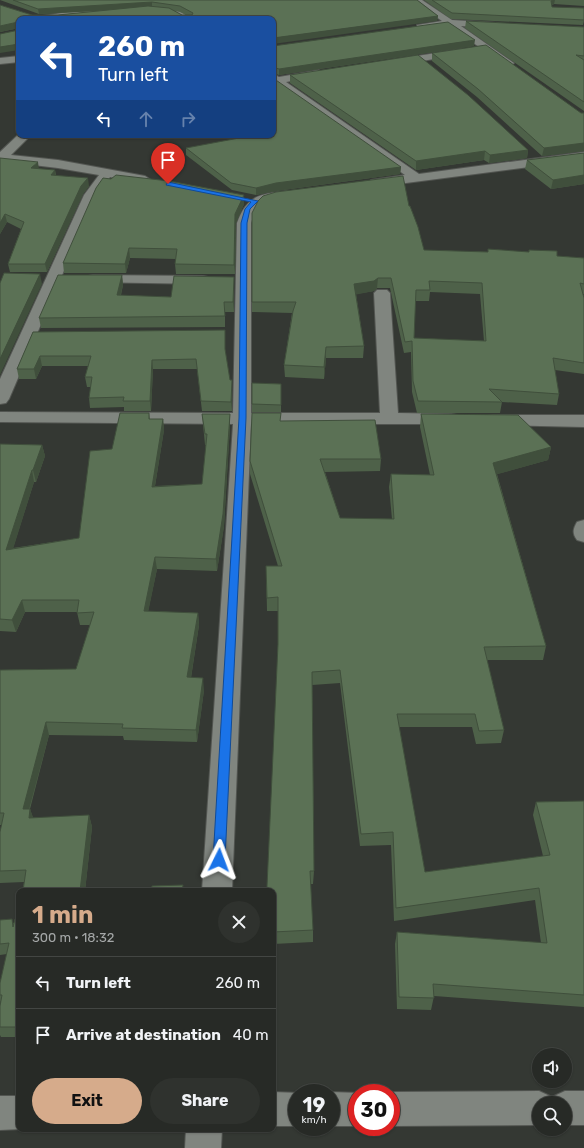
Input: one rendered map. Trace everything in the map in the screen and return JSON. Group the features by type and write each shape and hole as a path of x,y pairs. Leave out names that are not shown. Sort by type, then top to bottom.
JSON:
{"street":[{"path":"416,0 519,69"},
{"path":"55,16 152,6 171,9 183,16"},
{"path":"412,28 450,23 506,25"},
{"path":"382,64 488,48"},
{"path":"420,58 432,67"},
{"path":"0,61 16,59"},
{"path":"276,79 330,72"},
{"path":"276,80 416,177"},
{"path":"1,157 22,138"},
{"path":"361,184 416,177 534,157 584,156"},
{"path":"1,157 58,164 161,182"},
{"path":"0,399 36,335 53,278 90,195 107,173"},
{"path":"217,888 242,418 230,281 248,209 248,200 307,192"},
{"path":"38,278 230,281"},
{"path":"382,293 389,419"},
{"path":"0,417 584,421"},
{"path":"584,527 584,536"},
{"path":"400,1109 532,1108"},
{"path":"572,1108 584,1108"},
{"path":"276,1109 288,1109"},
{"path":"0,1113 16,1112"},
{"path":"203,1148 204,1132"}],"building":[{"path":"13,0 417,0 438,16 276,38 276,16 16,16 16,22 0,26 0,5 32,15 58,15 148,6 169,8 182,15 192,15 193,13 180,6 152,2 38,9"},
{"path":"432,0 553,0 551,1 552,7 584,8 584,20 452,13"},
{"path":"466,21 584,27 584,56 576,55 584,60 584,102"},
{"path":"448,22 475,40 279,69 276,68 276,46"},
{"path":"16,31 16,44 0,47 0,34"},
{"path":"486,45 581,113 584,113 584,143 544,148 478,89 432,53"},
{"path":"418,55 468,95 528,150 490,155 485,151 416,161 290,75"},
{"path":"276,80 401,167 276,183 256,188 231,183 186,148 239,138 276,138"},
{"path":"584,153 584,175 553,180 527,160"},
{"path":"0,158 38,162 31,168 55,170 51,175 88,178 81,186 45,264 8,264 24,222 5,214 0,223"},
{"path":"116,175 169,181 244,195 235,214 234,265 175,264 177,249 129,248 125,264 63,263 96,188 103,178 111,179"},
{"path":"403,176 409,206 418,227 424,250 488,252 488,249 529,252 529,250 557,251 557,256 584,258 584,284 580,283 584,298 584,363 553,358 559,394 489,389 502,402 418,401 413,381 412,341 405,342 391,278 378,278 374,281 354,284 364,346 326,347 324,367 284,365 293,311 296,302 252,302 252,213 258,201 263,196 276,192","holes":["429,281 482,283 486,341 414,338 416,290 430,290"]},
{"path":"4,273 40,274 0,359 0,283"},
{"path":"58,275 122,275 117,295 171,297 174,276 234,277 233,302 224,302 225,316 39,318"},
{"path":"225,330 225,349 230,380 232,380 231,402 201,401 196,359 152,360 150,401 123,401 124,397 89,398 92,377 85,377 91,356 40,356 34,369 17,369 33,332"},
{"path":"252,383 281,384 281,405 252,404"},
{"path":"120,413 149,413 149,419 163,419 152,487 202,484 207,434 205,434 202,414 230,414 223,514 216,559 155,557 144,611 198,613 187,677 203,678 196,730 122,728 123,724 46,722 23,809 30,809 29,818 89,815 80,888 23,888 26,870 0,871 0,832 4,813 0,813 0,670 76,669 94,612 77,613 79,600 22,600 12,620 0,619 0,444 42,445 32,470 6,550 79,538 90,451 112,449"},
{"path":"252,413 281,413 280,421 375,420 381,459 320,459 340,518 394,519 391,474 434,475 421,414 518,415 551,447 493,463 546,646 484,647 504,730 479,731 475,714 397,714 425,872 550,855 536,802 584,801 584,995 433,984 434,998 399,997 397,932 547,943 539,888 396,908 393,832 361,834 340,670 312,672 314,871 310,871 313,930 276,932 276,888 267,888 267,886 278,644 278,597 267,598 266,566 282,566 250,461"},
{"path":"183,885 182,888 152,888 152,886"},
{"path":"12,919 13,927 15,919 16,1027 0,1027 0,1006 2,995 0,995 0,983 9,943 0,944 0,920"}],"route":[{"path":"168,184 255,201 248,209 244,223 242,418 219,860"}]}
